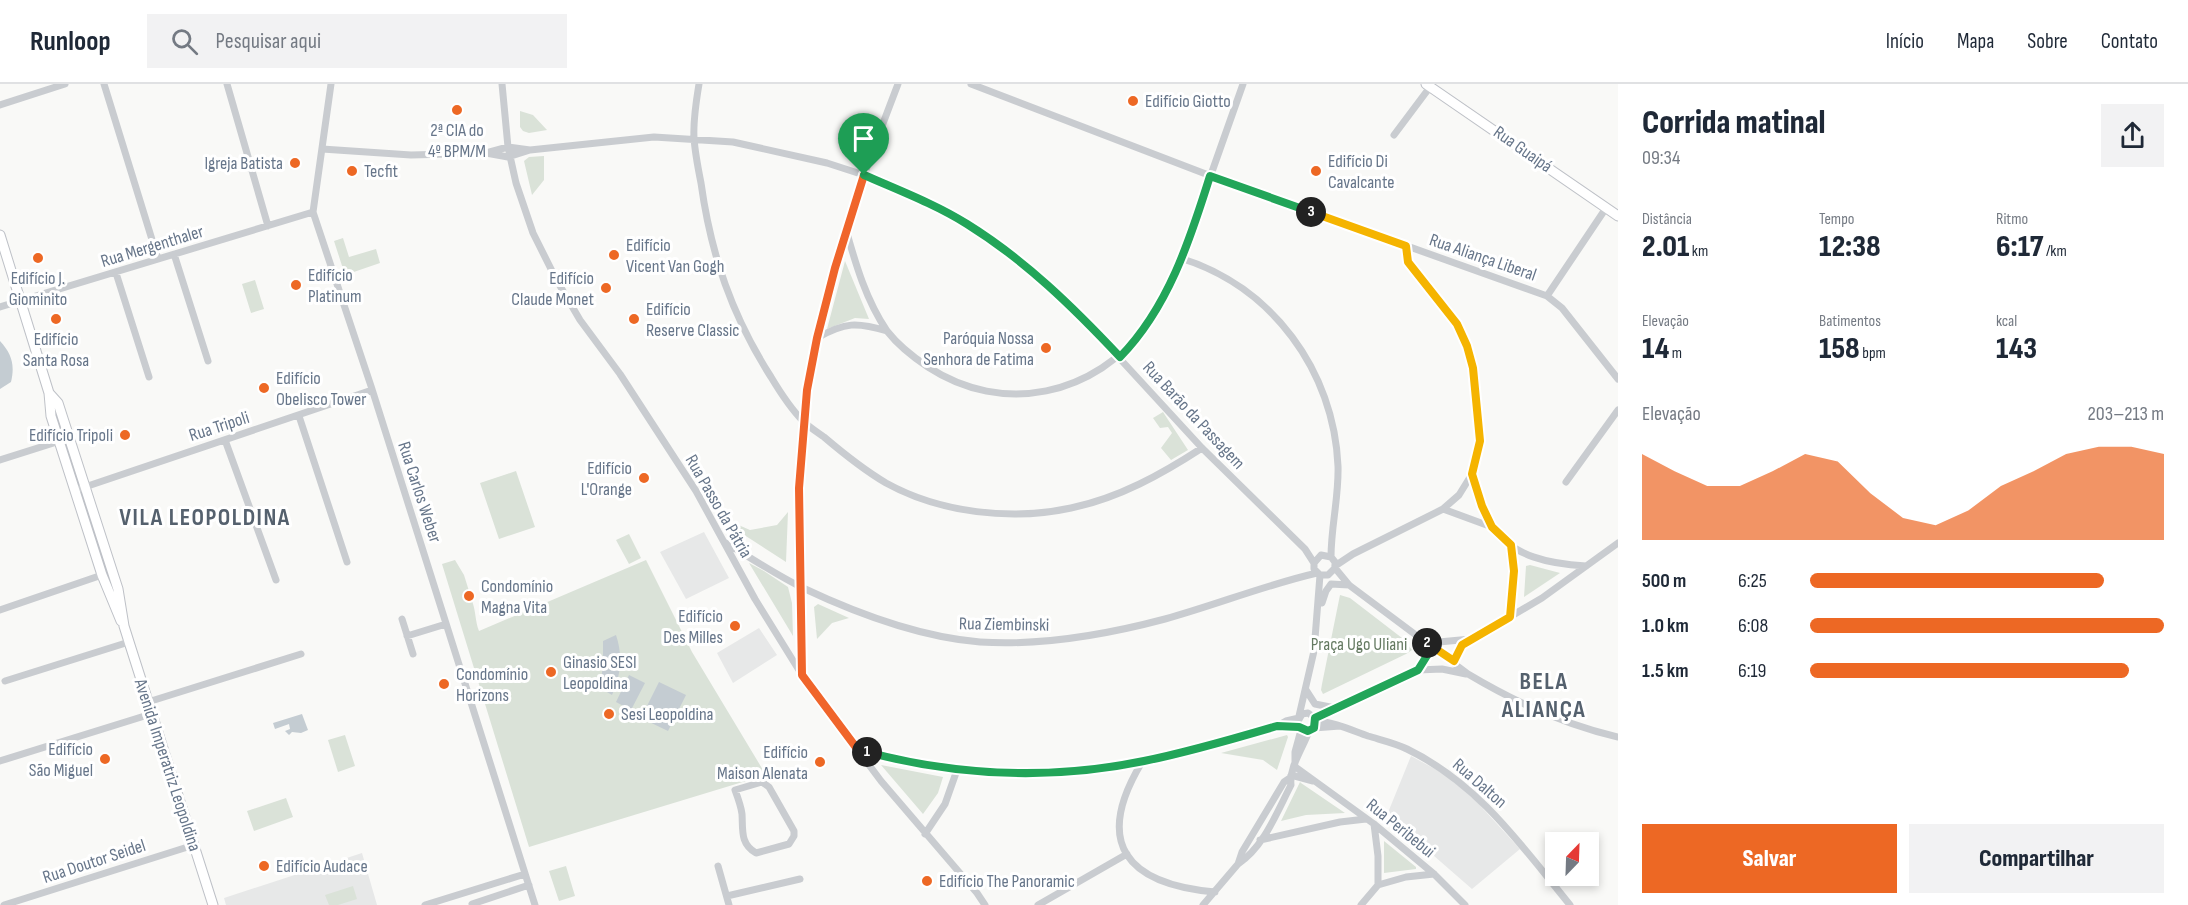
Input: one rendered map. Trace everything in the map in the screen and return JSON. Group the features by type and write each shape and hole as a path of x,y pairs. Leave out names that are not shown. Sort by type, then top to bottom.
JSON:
{"main road":[{"name":"Rua Guaipá","path":"1432,86 1618,216"},
{"name":"Avenida Imperatriz Leopoldina","path":"0,235 50,393 50,410 59,441 102,575 124,626"},
{"name":"Avenida Imperatriz Leopoldina","path":"50,393 58,403 86,487 120,598 124,626 213,905"}],"street":[{"path":"0,105 65,84"},
{"path":"104,84 158,259"},
{"path":"227,84 268,226"},
{"name":"Rua Carlos Weber","path":"331,84 313,212 372,390 535,905"},
{"name":"Rua Passo da Pátria","path":"502,84 508,147 516,183 533,233 580,320 696,491 756,601 802,675 858,750 985,905"},
{"path":"699,84 694,138 708,225 721,277 731,303 759,358 778,389 804,422 868,472 907,493 950,506 1006,513 1039,512 1091,504 1160,474 1202,448"},
{"path":"802,675 799,488 804,422 817,338 846,230 897,84"},
{"name":"Rua Aliança Liberal","path":"971,84 1210,176 1547,296 1562,308 1618,379"},
{"path":"846,230 869,300 887,331 899,345 943,377 973,388 1000,394 1026,394 1076,383 1120,357 1159,307 1205,192 1243,84"},
{"path":"1394,135 1432,86"},
{"name":"Rua Barão da Passagem","path":"322,149 411,155 486,153 511,157 530,150 654,136 733,142 782,151 864,175 966,223 1064,298 1202,448 1305,549 1318,565"},
{"name":"Rua Barão da Passagem","path":"486,153 508,147 530,150"},
{"path":"1547,296 1606,208"},
{"name":"Rua Mergenthaler","path":"0,307 313,212"},
{"path":"1318,565 1334,562 1353,554 1443,509 1459,495 1472,474 1480,441 1473,368 1467,346 1457,324 1446,308 1408,262 1406,246"},
{"path":"174,254 208,361"},
{"path":"1180,258 1214,271 1248,292 1286,328 1310,365 1334,429 1338,493 1331,539 1334,562 1349,585 1454,661 1468,674 1562,721 1593,732 1618,737"},
{"path":"116,273 148,377"},
{"path":"817,338 834,328 854,324 887,331"},
{"name":"Rua Tripoli","path":"76,490 372,390"},
{"path":"1566,482 1618,410"},
{"path":"299,416 347,562"},
{"path":"0,460 70,438"},
{"path":"225,440 276,580"},
{"path":"1472,474 1482,506 1492,527 1511,545 1526,554 1551,563 1587,566"},
{"path":"1443,509 1492,527"},
{"path":"1203,905 1260,840 1291,785 1300,728 1299,717 1306,690 1318,612 1318,565 1331,539"},
{"name":"Rua Ziembinski","path":"724,542 800,586 840,605 948,638 1009,642 1077,638 1164,619 1296,578 1318,565 1328,575 1334,562"},
{"path":"1454,661 1460,648 1473,638 1542,598 1618,543"},
{"path":"1510,617 1514,571 1511,545"},
{"path":"0,610 102,575"},
{"path":"1318,612 1328,586 1336,583 1349,585"},
{"path":"402,619 413,654"},
{"path":"407,636 446,624"},
{"path":"1427,643 1473,638"},
{"path":"5,681 129,642"},
{"path":"1418,670 1428,654 1427,643"},
{"path":"148,702 301,654"},
{"path":"1277,726 1300,728 1313,725 1336,708 1418,670 1442,669 1468,674"},
{"path":"1306,690 1315,704 1336,708"},
{"path":"858,750 957,770 1008,774 1045,773 1142,762 1277,726 1308,713 1313,725 1294,764"},
{"path":"0,761 151,714"},
{"name":"Rua Dalton","path":"1313,725 1340,726 1405,748 1434,764 1490,809 1537,862 1570,905"},
{"path":"1142,762 1125,794 1120,809 1119,825 1127,854 1136,866 1153,877 1188,890 1215,892"},
{"name":"Rua Peribebui","path":"1294,764 1313,781 1374,824 1434,874 1465,905"},
{"path":"925,834 945,804 957,770"},
{"path":"1238,864 1242,852 1284,782 1291,776"},
{"name":"Rua Peribebui","path":"1291,776 1313,781"},
{"path":"765,782 794,831 793,840 789,844 756,853 744,841 741,831 742,814 735,790 765,782"},
{"path":"1260,840 1340,822 1366,819"},
{"path":"1271,824 1282,834"},
{"path":"1374,824 1378,856 1378,885"},
{"name":"Rua Doutor Seidel","path":"4,905 194,845"},
{"path":"1038,905 1127,854"},
{"path":"718,866 729,905"},
{"path":"425,905 525,874"},
{"path":"1361,905 1378,885 1406,877 1434,874"},
{"path":"727,896 800,879"},
{"path":"472,904 529,885"}],"shaded area":[{"path":"0,341 10,355 13,370 11,382 0,389"},
{"path":"704,532 729,578 686,599 660,552"},
{"path":"759,628 777,655 733,683 717,653"},
{"path":"616,635 620,650 620,665 612,695 600,688 603,641"},
{"path":"629,675 645,683 631,710 616,702"},
{"path":"659,682 686,695 668,731 641,718"},
{"path":"302,714 308,730 301,733 292,732 289,735 285,731 290,729 289,724 275,729 273,723"},
{"path":"1411,756 1446,775 1476,801 1520,849 1472,889 1387,815"},
{"path":"362,853 377,905 226,905 224,898"}],"green space":[{"path":"520,111 533,115 547,130 529,133 523,131 520,127"},
{"path":"544,156 544,180 532,195 524,161 529,157"},
{"path":"343,238 349,257 376,249 380,263 345,275 334,241"},
{"path":"845,261 869,319 855,318 827,329"},
{"path":"255,280 264,309 251,313 242,284"},
{"path":"1163,412 1188,450 1171,460 1161,448 1172,433 1168,427 1160,428 1153,418"},
{"path":"516,471 535,527 499,539 480,483"},
{"path":"788,512 786,562 735,529 727,520 750,530 777,525"},
{"path":"629,534 641,558 629,564 616,540"},
{"name":"Sesi Leopoldina","path":"455,560 464,575 469,591 464,593 467,602 472,601 479,631 646,560 692,652 766,775 529,847 442,564"},
{"path":"749,563 788,587 792,603 793,636"},
{"path":"1526,566 1560,573 1524,597"},
{"name":"Praça Ugo Uliani","path":"1340,595 1350,598 1402,638 1412,650 1323,694 1322,684"},
{"path":"818,604 849,618 832,623 817,639 814,607"},
{"path":"345,735 355,766 338,772 328,740"},
{"path":"1287,735 1277,770 1263,760 1221,753"},
{"path":"881,765 943,777 938,793 923,814"},
{"path":"1300,782 1345,813 1306,815 1281,821"},
{"path":"286,798 293,817 254,831 247,811"},
{"path":"1384,841 1416,867 1416,869 1384,873"},
{"path":"566,866 575,896 559,901 549,871"},
{"path":"353,886 357,899 338,905 329,905 325,895"}],"place":[{"name":"Edifício Giotto","path":"1133,101"},
{"name":"2ª CIA do 4º BPM/M","path":"457,110"},
{"name":"Igreja Batista","path":"295,163"},
{"name":"Tecfit","path":"352,171"},
{"name":"Edifício Di Cavalcante","path":"1316,171"},
{"name":"Edifício Vicent Van Gogh","path":"614,255"},
{"name":"Edifício J. Giominito","path":"38,258"},
{"name":"Edifício Platinum","path":"296,285"},
{"name":"Edifício Claude Monet","path":"606,288"},
{"name":"Edifício Santa Rosa","path":"56,319"},
{"name":"Edifício Reserve Classic","path":"634,319"},
{"name":"Paróquia Nossa Senhora de Fatima","path":"1046,348"},
{"name":"Edifício Obelisco Tower","path":"264,388"},
{"name":"Edifício Tripoli","path":"125,435"},
{"name":"Edifício L'Orange","path":"644,478"},
{"name":"Condomínio Magna Vita","path":"469,596"},
{"name":"Edifício Des Milles","path":"735,626"},
{"name":"Ginasio SESI Leopoldina","path":"551,672"},
{"name":"Condomínio Horizons","path":"444,684"},
{"name":"Sesi Leopoldina","path":"609,714"},
{"name":"Edifício São Miguel","path":"105,759"},
{"name":"Edifício Maison Alenata","path":"820,762"},
{"name":"Edifício Audace","path":"264,866"},
{"name":"Edifício The Panoramic","path":"927,881"}],"district":[{"name":"VILA LEOPOLDINA","path":"205,517"},
{"name":"BELA ALIANÇA","path":"1544,695"}],"route":[{"path":"864,175 966,223 1000,247 1064,298 1120,357 1164,300 1210,176 1406,246 1408,262 1446,308 1457,324 1467,346 1473,368 1479,412 1480,441 1472,474 1487,518 1492,527 1511,545 1514,584 1510,617 1462,645 1454,661 1427,643 1428,654 1418,670 1315,718 1314,728 1308,731 1301,730 1299,727 1277,726 1142,762 1045,773 1008,774 938,768 858,750 802,675 799,488 807,390 817,338 835,268 864,175"}]}
